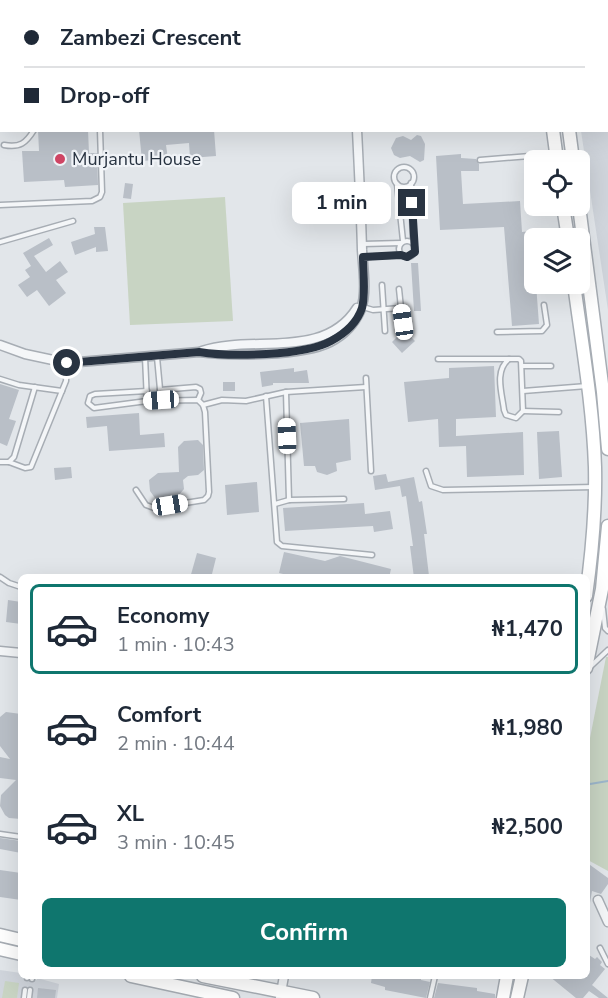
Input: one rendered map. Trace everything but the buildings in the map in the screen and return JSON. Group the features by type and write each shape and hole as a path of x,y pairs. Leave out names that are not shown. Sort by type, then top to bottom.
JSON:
{"main road":[{"path":"553,132 555,150"},
{"path":"569,132 572,150"},
{"path":"580,216 608,449"},
{"path":"575,294 588,386 595,487 588,574"},
{"path":"590,650 602,589 608,526"},
{"path":"0,935 18,939"},
{"path":"0,949 18,953"},
{"path":"143,979 233,998"},
{"path":"215,979 281,995 313,998"},
{"path":"502,998 506,979"},
{"path":"517,998 521,979"}],"street":[{"path":"0,345 25,354 67,363 199,352 215,355 283,352 330,342 353,324 362,303 363,257 357,132"},
{"path":"0,651 18,653"},
{"path":"598,900 608,922"},
{"path":"281,995 284,979"}],"lane":[{"path":"4,145 15,147 27,141 33,132"},
{"path":"0,205 92,201 100,197 102,192 100,132"},
{"path":"480,160 524,158"},
{"path":"363,257 401,255 407,257 413,255 416,249 413,243 411,183 413,174 406,167 397,171 394,177 402,242 399,249 401,255"},
{"path":"396,183 402,186 411,183"},
{"path":"0,242 73,220"},
{"path":"362,244 407,240 413,243"},
{"path":"382,285 385,331"},
{"path":"399,289 403,322"},
{"path":"362,303 373,310 401,308"},
{"path":"497,332 542,331 547,325 544,305"},
{"path":"145,357 147,401"},
{"path":"157,357 161,400"},
{"path":"438,359 509,359 519,359 522,366 523,411 516,418 506,415 504,410 500,373 503,364 509,359"},
{"path":"0,462 9,462 25,468 32,467 62,391 68,373 67,363"},
{"path":"522,366 550,366"},
{"path":"366,378 371,471"},
{"path":"0,379 62,391"},
{"path":"523,391 588,386"},
{"path":"9,462 14,457 35,387"},
{"path":"160,390 196,387 201,393 198,400"},
{"path":"204,405 222,400 246,401 286,392 366,387"},
{"path":"136,490 146,505 154,508 204,500 208,496 204,405 198,400 147,401 94,408 88,403 90,396 94,393 147,392"},
{"path":"286,392 289,500"},
{"path":"266,396 275,504 275,537 282,546 372,555"},
{"path":"523,411 559,412"},
{"path":"426,471 431,486 443,490 595,487"},
{"path":"275,504 289,500 344,499"},
{"path":"0,577 18,586"},
{"path":"602,589 604,621 608,632"},
{"path":"590,666 608,650"},
{"path":"0,834 18,837"},
{"path":"600,948 608,964"},
{"path":"430,998 434,979"},
{"path":"24,998 28,990 29,998"}],"shaded area":[{"path":"581,132 608,132 608,310 590,191 590,150 584,150"},
{"path":"0,970 18,973 18,979 41,979 59,984 57,998 0,998"}],"green space":[{"path":"225,197 233,321 130,325 123,203"},
{"path":"606,657 608,657 608,871 590,861 590,738"},
{"path":"5,981 19,983 17,998 2,998"}],"waterway":[{"path":"590,784 608,781"}],"place":[{"name":"Murjantu House","path":"60,159"}],"route":[{"path":"67,363 199,352 215,355 283,352 330,342 353,324 362,307 363,257 401,255 407,257 415,252 412,203"}]}
